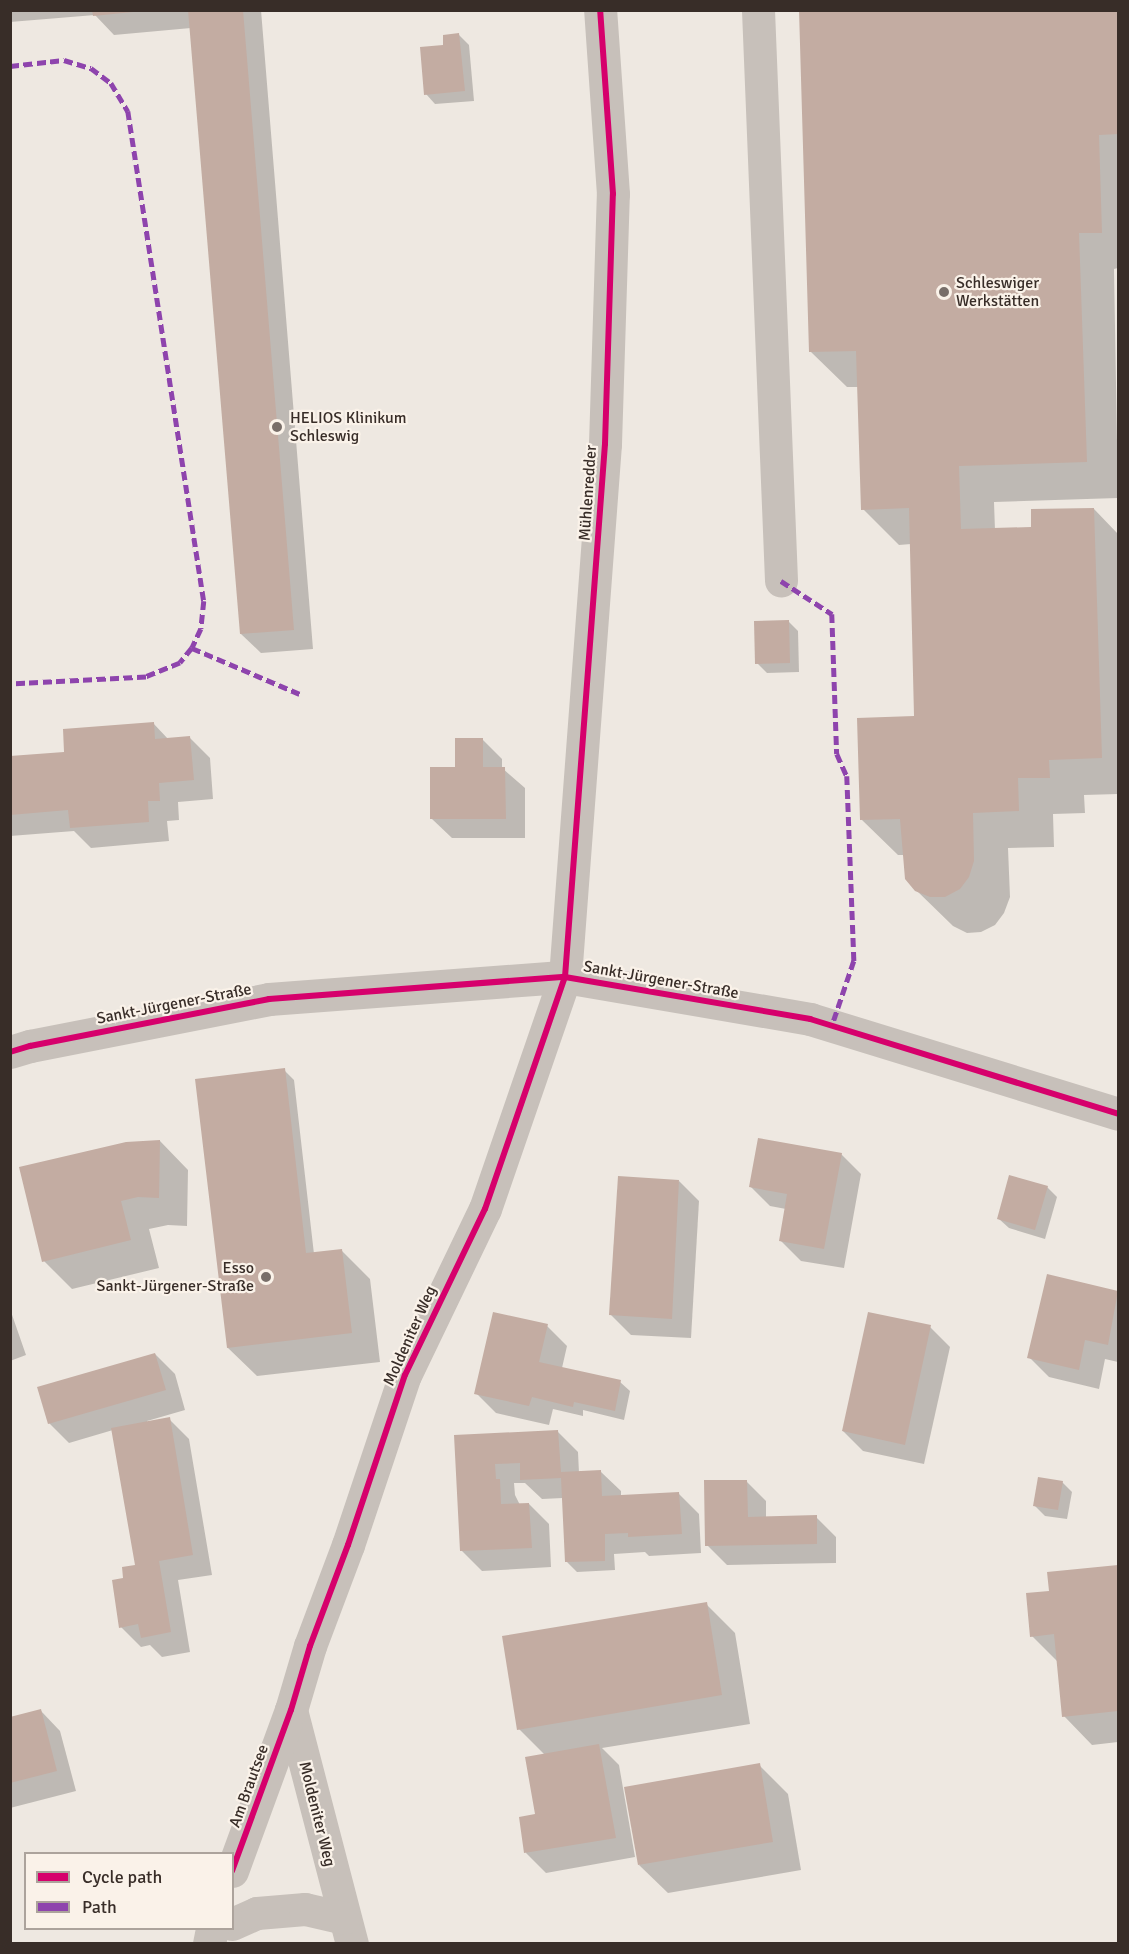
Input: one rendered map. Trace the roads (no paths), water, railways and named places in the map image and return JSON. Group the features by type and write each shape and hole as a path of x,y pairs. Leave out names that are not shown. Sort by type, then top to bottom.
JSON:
{"street":[{"name":"Mühlenredder","path":"565,977 606,432 613,194 600,10"},
{"path":"758,10 781,581"},
{"name":"Sankt-Jürgener-Straße","path":"10,1052 269,999 565,977 810,1018 1119,1114"},
{"name":"Moldeniter Weg","path":"348,1931 291,1710 310,1646 348,1545 405,1375 485,1209 565,977"},
{"name":"Am Brautsee","path":"234,1866 291,1710"},
{"path":"234,1924 257,1913 305,1909 348,1931"}],"place":[{"name":"Schleswiger Werkstätten","path":"944,292"},
{"name":"HELIOS Klinikum Schleswig","path":"277,427"},
{"name":"Esso Sankt-Jürgener-Straße","path":"266,1277"}]}
